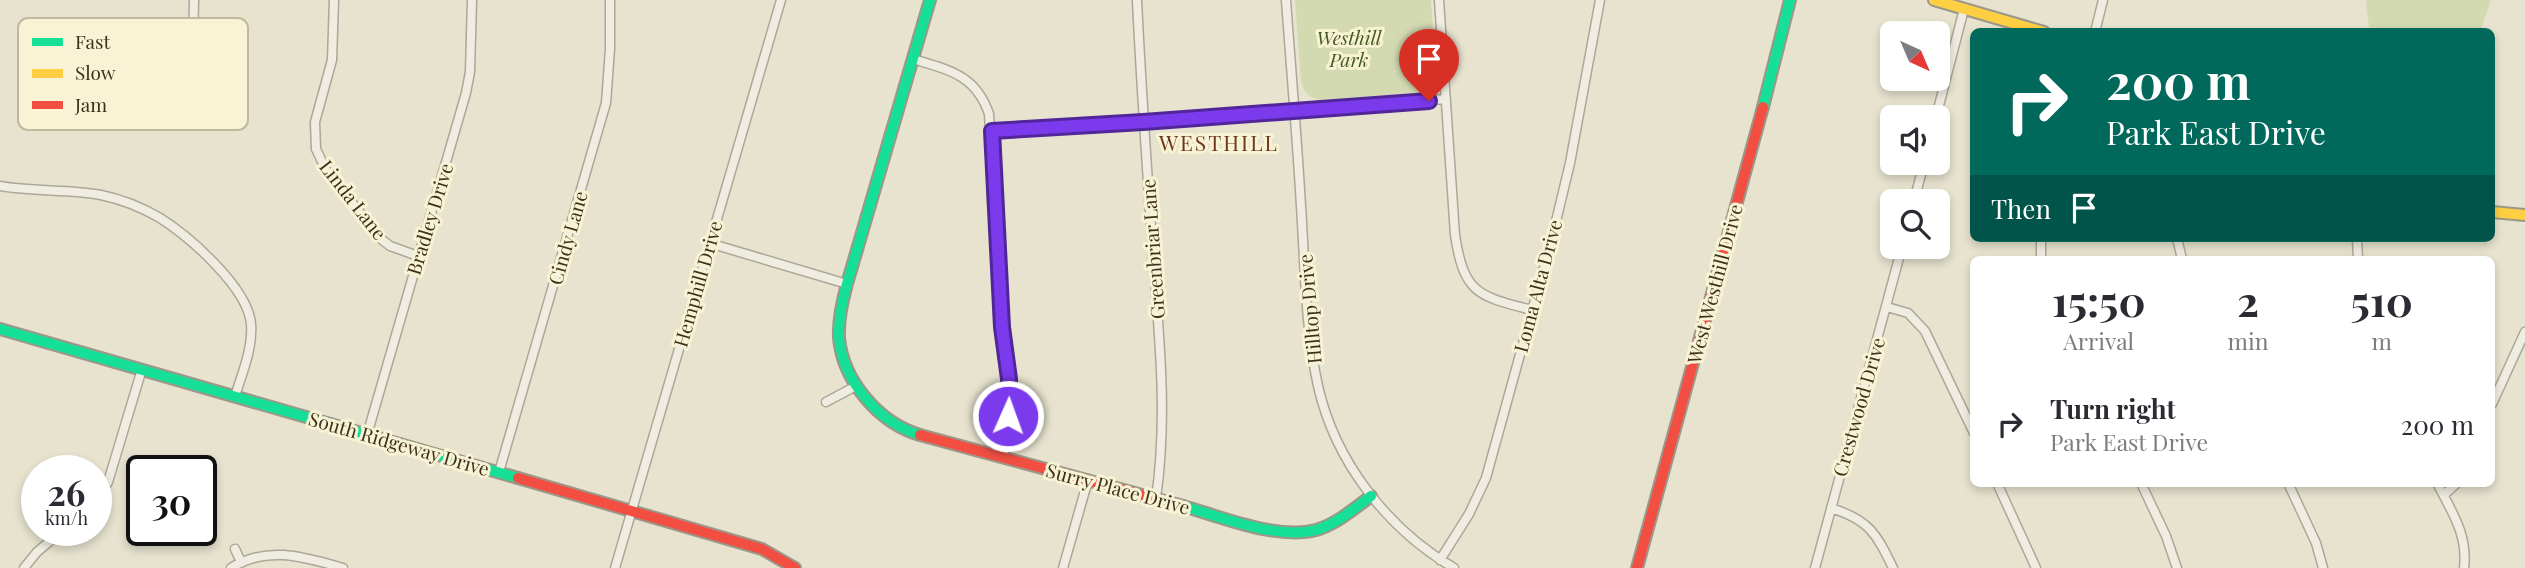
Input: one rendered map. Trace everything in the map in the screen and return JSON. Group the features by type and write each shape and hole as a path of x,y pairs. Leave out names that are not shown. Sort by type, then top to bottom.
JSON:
{"street":[{"path":"194,0 194,18"},
{"name":"Linda Lane","path":"334,0 332,60 315,122 316,149 326,170 380,239 418,257"},
{"name":"Bradley Drive","path":"367,435 466,93 470,72 472,0"},
{"name":"Cindy Lane","path":"499,472 606,103 610,0"},
{"name":"Hemphill Drive","path":"615,568 781,0"},
{"name":"Surry Place Drive","path":"930,0 847,284 839,321 841,346 848,370 870,404 899,427 1252,527 1291,534 1326,528 1371,496"},
{"name":"Greenbriar Lane","path":"1137,0 1162,378 1163,454 1156,498"},
{"name":"Hilltop Drive","path":"1286,0 1308,316 1318,388 1345,456 1371,496 1389,517 1440,560 1454,568"},
{"path":"1439,0 1459,262 1467,281 1479,293 1532,310"},
{"name":"Loma Alta Drive","path":"1440,560 1482,488 1570,163 1600,0"},
{"name":"West Westhill Drive","path":"1637,568 1753,146 1790,0"},
{"path":"1934,0 2030,28"},
{"path":"2096,28 2103,0"},
{"path":"1939,105 1964,9"},
{"path":"913,59 952,71 969,81 984,99 992,131 1002,327 1009,396 1003,458"},
{"path":"992,131 1446,99"},
{"path":"0,186 99,195 125,202 157,216 181,232 235,285 247,305 252,326 251,339 235,397"},
{"path":"2495,212 2525,215"},
{"path":"709,243 847,284"},
{"name":"Crestwood Drive","path":"1815,568 1899,259"},
{"path":"1887,307 1908,313 1925,331 1970,424"},
{"name":"South Ridgeway Drive","path":"0,329 762,549 795,568"},
{"path":"2495,397 2525,332"},
{"path":"112,469 142,369"},
{"path":"826,402 856,386"},
{"path":"1063,568 1088,480"},
{"path":"1999,487 2036,568"},
{"path":"2143,487 2166,536 2177,568"},
{"path":"2290,487 2316,543 2323,568"},
{"path":"2439,487 2462,533 2464,568"},
{"path":"2444,495 2453,487"},
{"path":"1831,508 1850,514 1867,524 1893,568"},
{"path":"24,568 44,546"},
{"path":"235,549 241,562"},
{"path":"231,568 267,554 282,554 342,568"}],"green space":[{"name":"Westhill Park","path":"1295,0 1431,0 1436,74 1433,83 1422,92 1323,100 1311,97 1301,81"},
{"path":"2366,0 2491,0 2481,28 2369,27"}],"traffic: fast":[{"path":"920,435 891,421 866,398 848,370 842,354 839,331 847,284 930,0"},
{"path":"1763,107 1790,0"},
{"path":"0,329 518,478"},
{"path":"1183,506 1267,530 1301,532 1331,524 1371,496"}],"traffic: slow":[{"path":"1934,0 2030,28"},
{"path":"2495,212 2525,215"}],"traffic: jam":[{"path":"1637,568 1763,107"},
{"path":"920,435 1183,506"},
{"path":"518,478 762,549 795,568"}],"district":[{"name":"WESTHILL","path":"1219,144"}],"route":[{"path":"1008,416 1009,379 1002,327 992,131 1429,101"}]}
